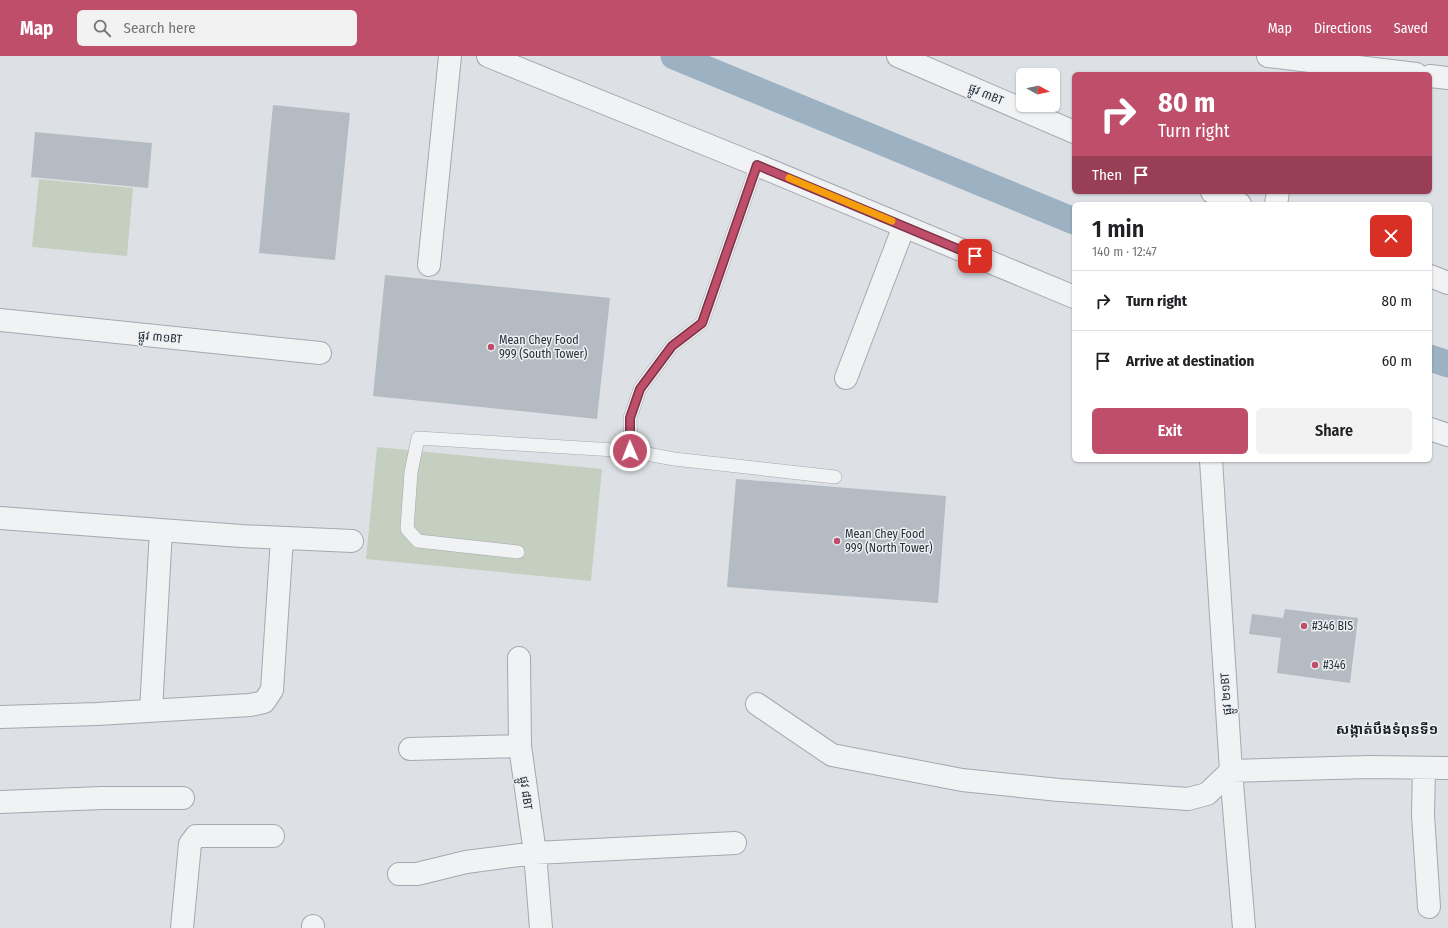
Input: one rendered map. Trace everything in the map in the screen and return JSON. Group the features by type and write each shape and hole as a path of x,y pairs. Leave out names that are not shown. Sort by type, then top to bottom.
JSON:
{"street":[{"path":"429,265 450,56"},
{"path":"488,56 757,165 1072,296"},
{"name":"ផ្លូវ ៣BT","path":"898,56 1072,131"},
{"path":"1268,56 1292,67 1394,64 1412,72"},
{"path":"1432,76 1448,78"},
{"path":"1217,194 1235,202"},
{"path":"846,378 904,226"},
{"path":"1432,277 1448,283"},
{"name":"ផ្លូវ ៣១BT","path":"0,320 320,354"},
{"path":"1432,430 1448,435"},
{"name":"ផ្លូវ ២១BT","path":"1211,462 1231,771 1244,928"},
{"path":"0,518 282,538 352,541"},
{"path":"151,711 162,530"},
{"path":"0,717 151,711 250,705 264,702 272,690 282,538"},
{"name":"ផ្លូវ ៨BT","path":"519,658 520,746 535,853 541,928"},
{"path":"757,704 832,755 962,780 1059,790 1188,800 1207,794 1231,771 1370,767 1448,768"},
{"path":"410,749 520,746"},
{"path":"1424,768 1424,815 1429,907"},
{"path":"0,802 102,798 183,798"},
{"path":"182,928 190,844 196,836 273,836"},
{"path":"399,874 417,874 466,862 535,853 735,843"}],"lane":[{"path":"630,451 630,418 640,389 672,346 702,323 757,165"},
{"path":"518,552 418,541 407,529 411,472 418,438 630,451 674,459 835,477"}],"green space":[{"path":"39,179 133,188 127,256 32,247"},
{"path":"377,447 602,469 591,581 366,559"}],"building":[{"path":"273,105 350,113 335,260 259,253"},
{"path":"35,132 152,143 148,188 31,177"},
{"name":"Mean Chey Food 999 (South Tower)","path":"385,275 610,298 597,419 373,396"},
{"name":"Mean Chey Food 999 (North Tower)","path":"736,479 946,496 938,603 727,587"},
{"name":"#346 BIS","path":"1285,609 1358,618 1350,683 1277,673 1281,638 1249,634 1252,614 1283,618"}],"waterway":[{"path":"674,56 1072,220"},
{"path":"1432,359 1448,364"}],"slow traffic":[{"path":"789,178 892,221"}],"place":[{"name":"Mean Chey Food 999 (South Tower)","path":"491,347"},
{"name":"Mean Chey Food 999 (North Tower)","path":"837,541"},
{"name":"#346 BIS","path":"1304,626"},
{"name":"#346","path":"1315,665"}],"district":[{"name":"សង្កាត់បឹងទំពុនទី១","path":"1387,729"}],"route":[{"path":"630,451 630,418 640,389 672,346 702,323 757,165 975,256"}]}
